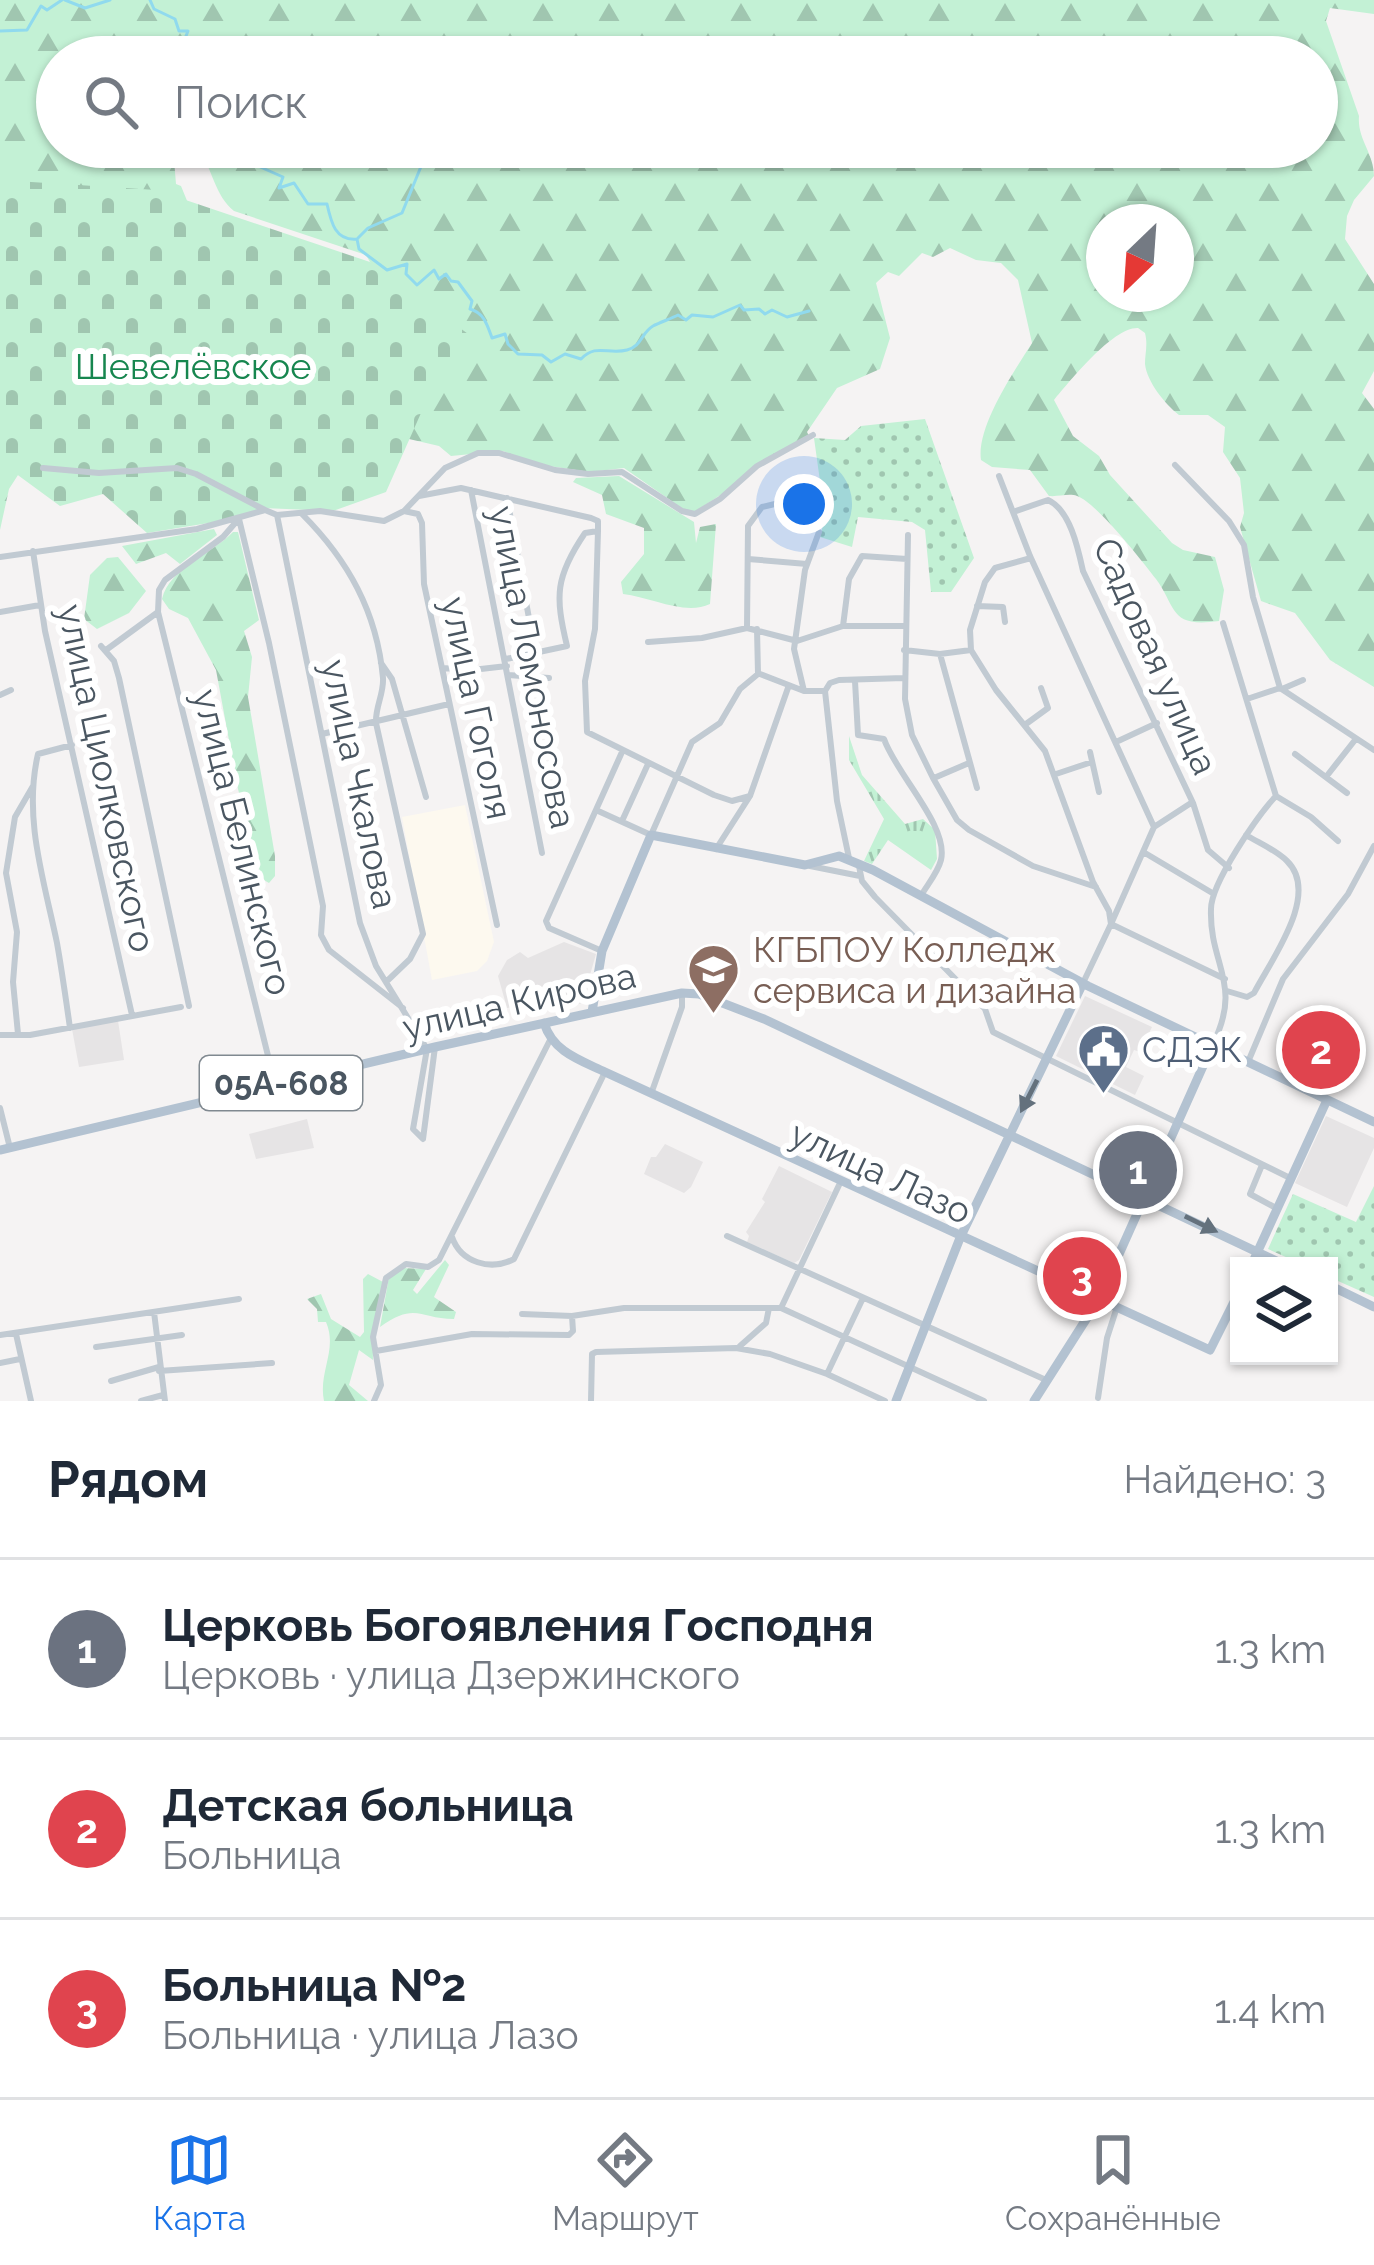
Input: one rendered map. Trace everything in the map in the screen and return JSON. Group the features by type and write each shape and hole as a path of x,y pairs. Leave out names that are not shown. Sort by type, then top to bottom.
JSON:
{"main road":[{"path":"592,1012 602,951 651,835 805,865 833,856 1083,983 1374,1122"},
{"path":"896,1401 960,1238 1083,983"},
{"name":"улица Кирова","path":"5,1149 431,1047 682,993 712,998 764,1019 1267,1257"},
{"path":"544,1023 550,1040"},
{"name":"улица Лазо","path":"550,1040 568,1054 840,1183 1210,1350 1230,1310"},
{"path":"1034,1401 1099,1299 1212,1046"},
{"path":"1254,1257 1327,1100"},
{"path":"1338,1290 1374,1307"}],"street":[{"path":"43,468 99,473 177,468 278,515 330,512 380,521 404,511 455,461 487,452 555,470 622,472 682,512 695,514 757,466 813,435"},
{"path":"1175,465 1229,520 1244,545 1253,596 1281,689 1374,750"},
{"path":"998,476 1154,827"},
{"path":"419,496 471,490 598,521 595,629 585,681 586,729 622,752 731,801 750,796"},
{"name":"улица Ломоносова","path":"471,490 542,853"},
{"path":"507,498 535,651"},
{"name":"Садовая улица","path":"1013,512 1050,500 1059,506 1078,545 1083,571 1096,589 1193,802 1208,850 1229,868"},
{"path":"747,628 748,526 762,506 787,501"},
{"path":"0,557 141,538 265,510"},
{"name":"улица Гоголя","path":"404,511 418,514 422,524 422,572 497,925"},
{"path":"299,512 354,576 380,663 383,685 376,723 423,934 410,959 386,982"},
{"name":"улица Чкалова","path":"278,515 360,923 371,956 431,1047"},
{"path":"0,1035 185,1007 118,678 104,648 158,612 159,590 165,580 223,537 238,519"},
{"path":"238,519 323,906 324,941 336,958 404,1009"},
{"path":"507,667 535,651 567,646 557,604 560,584 567,561 585,533 598,531"},
{"path":"804,691 794,651 807,564 820,532"},
{"path":"908,535 904,677 911,731 934,778 957,820 969,830 1025,862 1096,887"},
{"name":"улица Циолковского","path":"33,551 40,605 132,1015"},
{"path":"843,626 849,579 862,556 907,559"},
{"path":"1031,558 993,571 977,605 971,650 1045,751 1111,924"},
{"path":"748,559 807,564"},
{"path":"0,612 40,605"},
{"path":"977,605 1007,607 1004,622"},
{"name":"улица Белинского","path":"158,612 275,1084"},
{"path":"1223,623 1276,796 1338,841"},
{"path":"647,642 702,638 747,628 796,641 843,626 903,626"},
{"path":"758,629 758,674"},
{"path":"904,650 940,654 971,650"},
{"path":"940,654 977,788"},
{"path":"380,663 388,669 426,796"},
{"path":"442,668 507,667 549,678"},
{"path":"758,674 804,691 825,691"},
{"path":"596,810 651,835 692,742 720,723 742,687 758,674"},
{"path":"904,677 833,682 825,691 837,801 856,866 949,976 985,1009 993,1032 1289,1178"},
{"path":"1247,699 1303,680"},
{"path":"855,681 858,735 884,739 893,763 939,832 940,862 920,897"},
{"path":"716,848 750,796 789,686"},
{"path":"1026,724 1048,708 1041,688"},
{"path":"0,695 11,690"},
{"path":"322,734 449,704"},
{"path":"1115,742 1157,724"},
{"path":"1327,777 1355,740"},
{"path":"70,1028 33,817 38,754 73,745"},
{"path":"602,951 546,924 622,752"},
{"path":"1090,752 1099,792"},
{"path":"1295,754 1347,793"},
{"path":"1056,775 1092,762"},
{"path":"622,821 648,763"},
{"path":"934,778 969,763"},
{"path":"18,1034 13,982 17,932 6,873 15,817 35,783"},
{"path":"1212,1046 1224,1019 1227,991 1210,910 1257,815 1276,796"},
{"path":"1083,983 1154,827 1193,802"},
{"path":"1227,991 1247,997 1254,993 1289,930 1298,899 1299,879 1286,860 1246,836"},
{"path":"1248,1062 1282,979 1353,887 1374,846"},
{"path":"1145,854 1215,894"},
{"path":"805,865 856,866"},
{"path":"1111,924 1225,980"},
{"path":"651,1094 682,1007 682,993"},
{"path":"374,1401 381,1385 373,1337 386,1278 406,1264 432,1266 452,1238 550,1040"},
{"path":"431,1047 423,1139 414,1132 414,1117 431,1047"},
{"path":"452,1238 456,1249 478,1262 503,1265 514,1259 605,1072"},
{"path":"0,1108 5,1149"},
{"path":"1262,1165 1250,1193 1276,1208"},
{"path":"781,1308 840,1183"},
{"path":"727,1236 1046,1380"},
{"path":"827,1374 863,1298"},
{"path":"0,1335 239,1299"},
{"path":"1098,1398 1117,1307"},
{"path":"736,1348 766,1322 769,1308"},
{"path":"521,1314 781,1308 983,1401"},
{"path":"141,1401 164,1398 154,1312"},
{"path":"376,1351 472,1334 568,1335 573,1331 572,1316"},
{"path":"15,1333 31,1401"},
{"path":"96,1347 182,1334"},
{"path":"591,1401 592,1354 601,1350 736,1348 827,1374 885,1401"},
{"path":"0,1363 20,1359"},
{"path":"111,1382 159,1369 272,1363"}],"shaded area":[{"path":"465,805 494,942 477,971 432,980 402,817"},
{"path":"564,942 596,954 582,1003 548,1011 545,1003 507,1008 498,976 507,960 520,952 528,958"},
{"path":"1085,996 1152,1027 1126,1067 1144,1076 1135,1095 1056,1056"},
{"path":"118,1021 124,1060 79,1067 72,1029"},
{"path":"1326,1116 1374,1138 1374,1148 1347,1207 1295,1183"},
{"path":"307,1119 314,1148 256,1159 249,1134"},
{"path":"665,1144 703,1162 684,1193 644,1174 651,1157"},
{"path":"779,1166 832,1192 794,1263 747,1242 746,1232"}],"green space":[{"path":"0,0 1374,0 1374,14 1330,8 1326,21 1331,36 36,36 36,168 175,168 176,184 190,208 9,489 0,530"},
{"path":"1338,56 1374,176 1354,200 1345,239 1374,284 1374,371 1362,393 1374,409 1374,687 1330,660 1295,613 1261,601 1240,527 1244,513 1240,478 1223,452 1225,427 1208,415 1179,415 1163,399 1146,371 1146,337 1138,328 1105,345 1054,400 1073,436 1099,456 1110,475 1172,543 1215,557 1224,590 1219,621 1191,621 1177,614 1141,559 1086,501 1074,495 1049,496 1030,470 992,467 981,460 990,416 1032,343 1018,280 1001,263 976,260 950,248 933,257 922,253 899,276 888,272 876,283 890,338 880,369 837,388 807,432 809,436 694,512 624,468 590,472 535,464 503,451 451,456 439,446 409,439 375,271 366,255 234,211 208,168 1338,168"},
{"name":"Шевелёвское","path":"0,180 156,190 370,262 479,342 421,413 386,492 333,511 263,508 221,521 147,533 103,494 60,506 0,462"},
{"path":"925,419 974,558 951,592 931,592 925,530 912,522 858,517 852,547 820,537 825,517 814,438 845,440 861,426"},
{"path":"619,476 694,522 696,543 700,527 716,524 710,604 679,607 623,594 621,582 644,554 644,528 606,514 602,495 573,482"},
{"path":"214,529 217,535 180,564 166,553 136,564 122,546"},
{"path":"238,532 259,620 244,631 252,657 248,697 275,856 275,876 269,883 262,879 238,789 216,670 188,618 169,609 162,599 182,570"},
{"path":"118,557 146,591 129,613 97,629 84,619 90,575 107,558"},
{"path":"849,736 862,775 905,824 923,819 935,830 937,859 931,870 888,840 872,864 864,861 884,819 849,760"},
{"path":"1374,1186 1374,1297 1338,1281 1338,1257 1286,1257 1268,1249 1293,1194 1356,1222"},
{"path":"445,1260 449,1265 434,1297 456,1312 454,1319 410,1313 380,1327 389,1277 401,1268 426,1269 413,1290 417,1294"},
{"path":"368,1274 383,1282 373,1360 359,1350 349,1385 368,1401 324,1401 329,1332 326,1322 318,1322 317,1309 307,1299 321,1294 331,1319 360,1337 364,1332 363,1279"}],"waterway":[{"path":"0,31 27,30 41,6 47,10 62,0"},
{"path":"65,0 85,8 110,0"},
{"path":"150,0 154,9 175,19 179,31 188,31 186,36"},
{"path":"263,168 283,177 279,188 294,183 308,204 327,204 339,234 357,239 359,249 387,270 407,264 406,274 417,285 434,270 439,279 446,274 458,282 472,301 470,309 482,316 492,338 505,334 518,354 542,355 551,362 565,354 581,359 597,350 627,350 653,326 678,315 686,320 692,315 713,317 740,305 744,310 759,309 765,314 772,310 787,317 809,311"},
{"path":"358,238 368,228 402,213 420,168"}],"place":[{"name":"КГБПОУ Колледж сервиса и дизайна","path":"714,1016"},
{"name":"Детская больница","path":"1321,1050"},
{"name":"СДЭК","path":"1103,1095"},
{"name":"Церковь Богоявления Господня","path":"1138,1170"},
{"name":"Больница №2","path":"1082,1276"}]}
